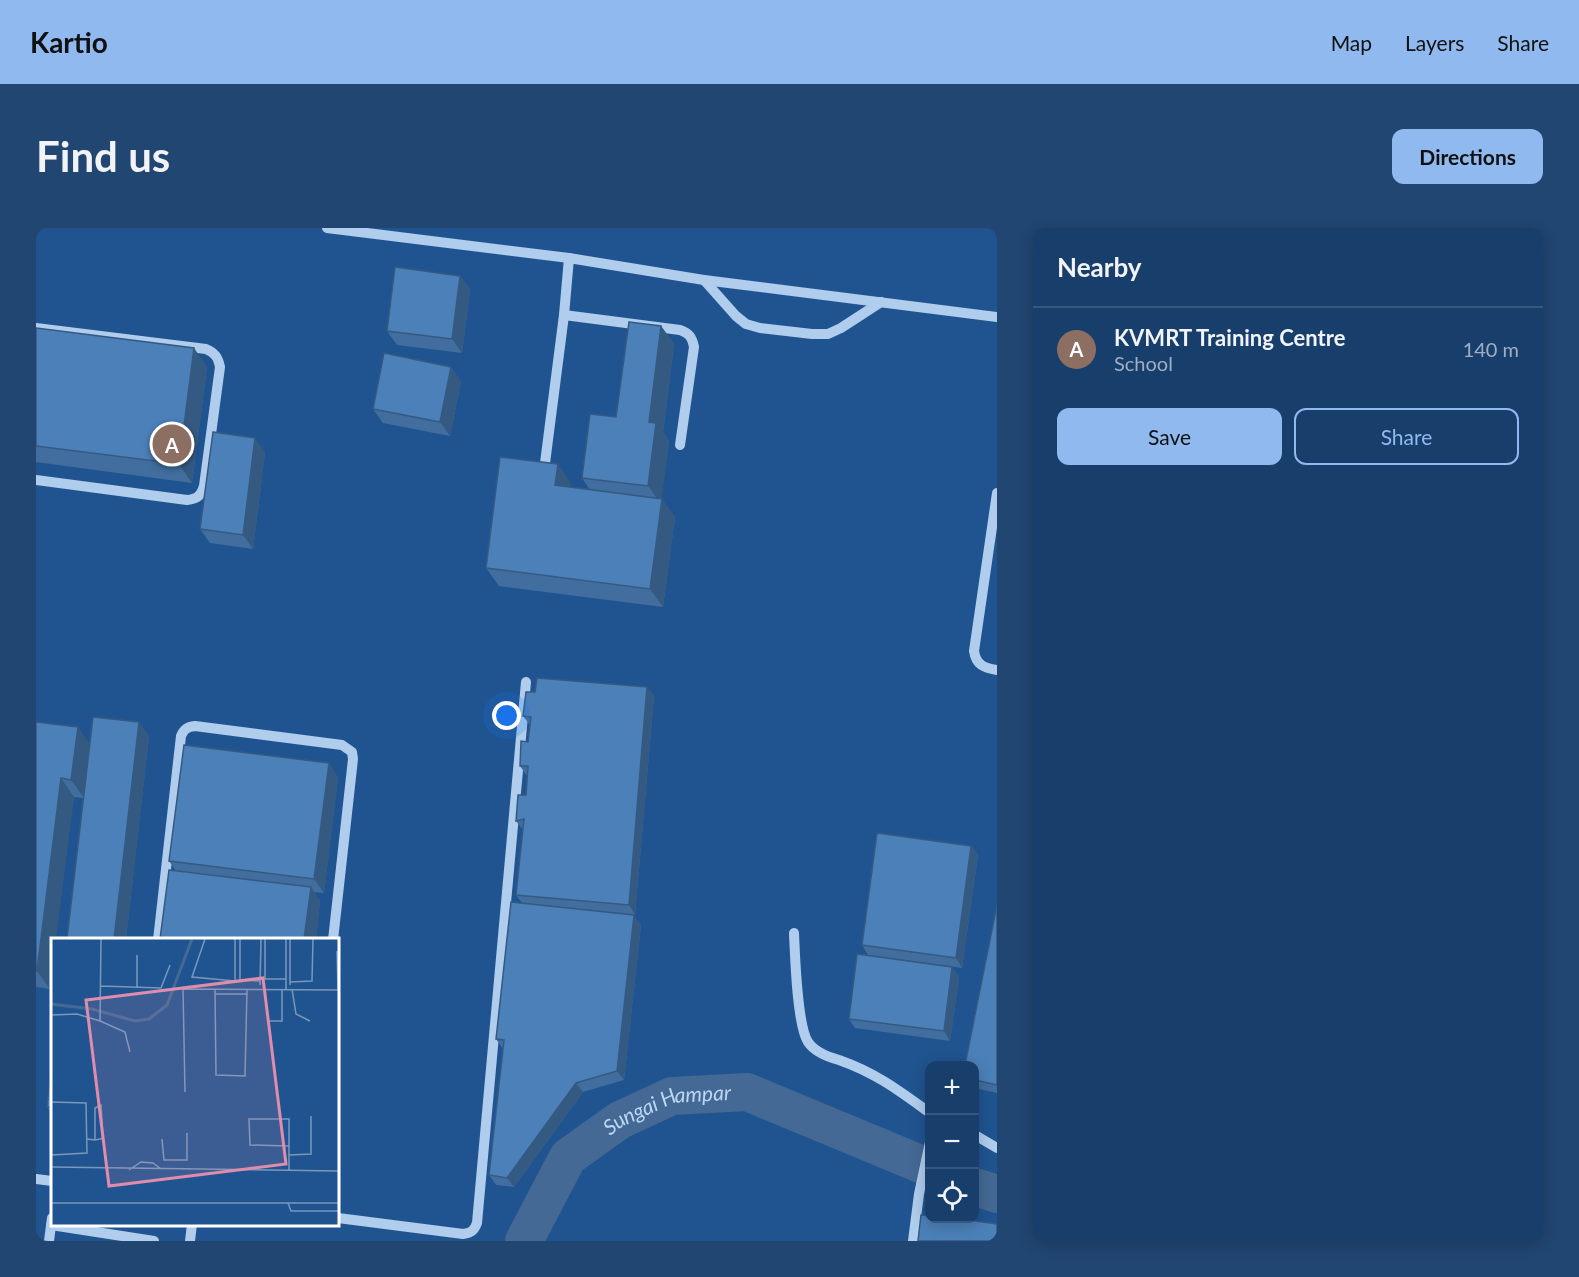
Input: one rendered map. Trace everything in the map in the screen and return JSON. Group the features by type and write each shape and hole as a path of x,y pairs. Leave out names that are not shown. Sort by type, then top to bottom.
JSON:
{"street":[{"path":"327,228 569,258 704,280 997,317"},
{"path":"545,463 569,258"},
{"path":"704,280 746,324 771,329 828,334 881,302"},
{"path":"564,315 680,330 687,333 692,339 693,347 680,445"},
{"path":"36,328 206,349 219,359 220,367 204,486 201,494 195,499 187,500 36,480"},
{"path":"997,494 974,651 975,659 980,666 997,670"},
{"path":"339,1218 463,1234 470,1233 477,1223 526,682"},
{"path":"158,938 181,736 183,730 189,726 342,745 352,752 333,938"},
{"path":"795,933 801,1015 803,1031 808,1043 832,1058 884,1080 925,1109"},
{"path":"979,1137 997,1148"},
{"path":"913,1241 925,1165"},
{"path":"36,1179 51,1181"},
{"path":"49,1241 51,1226"},
{"path":"78,1226 154,1241"},
{"path":"190,1241 192,1226"}],"building":[{"path":"395,267 460,276 452,339 387,331"},
{"path":"629,322 661,326 649,422 656,423 648,486 582,478 590,414 616,417"},
{"path":"36,328 194,348 179,464 36,446"},
{"path":"384,353 451,367 440,422 373,409"},
{"path":"213,432 255,438 243,535 200,529"},
{"path":"500,457 558,464 555,485 662,499 650,589 486,568"},
{"path":"537,678 647,687 629,905 516,895 524,819 516,821 518,795 526,795 528,766 520,766 521,741 528,742 531,717 523,716 526,692 535,692"},
{"path":"93,717 139,722 114,938 67,938"},
{"path":"36,722 78,727 71,780 61,778 37,971 36,970"},
{"path":"184,745 329,763 314,879 169,861"},
{"path":"877,833 971,846 956,958 862,945"},
{"path":"169,870 311,887 304,938 160,938"},
{"path":"511,902 634,915 617,1071 576,1083 507,1178 489,1175 504,1040 496,1039"},
{"path":"997,905 997,1085 979,1081 979,1061 966,1061"},
{"path":"857,954 952,967 944,1031 849,1019"},
{"path":"51,1072 51,1107 47,1107"},
{"path":"921,1215 925,1215 925,1223 979,1222 997,1224 997,1241 918,1241"}],"waterway":[{"name":"Sungai Hampar","path":"524,1241 568,1157 620,1120 672,1096 747,1092 925,1166"},
{"name":"Sungai Hampar","path":"979,1188 997,1194"}],"place":[{"name":"KVMRT Training Centre","path":"172,444"}]}
